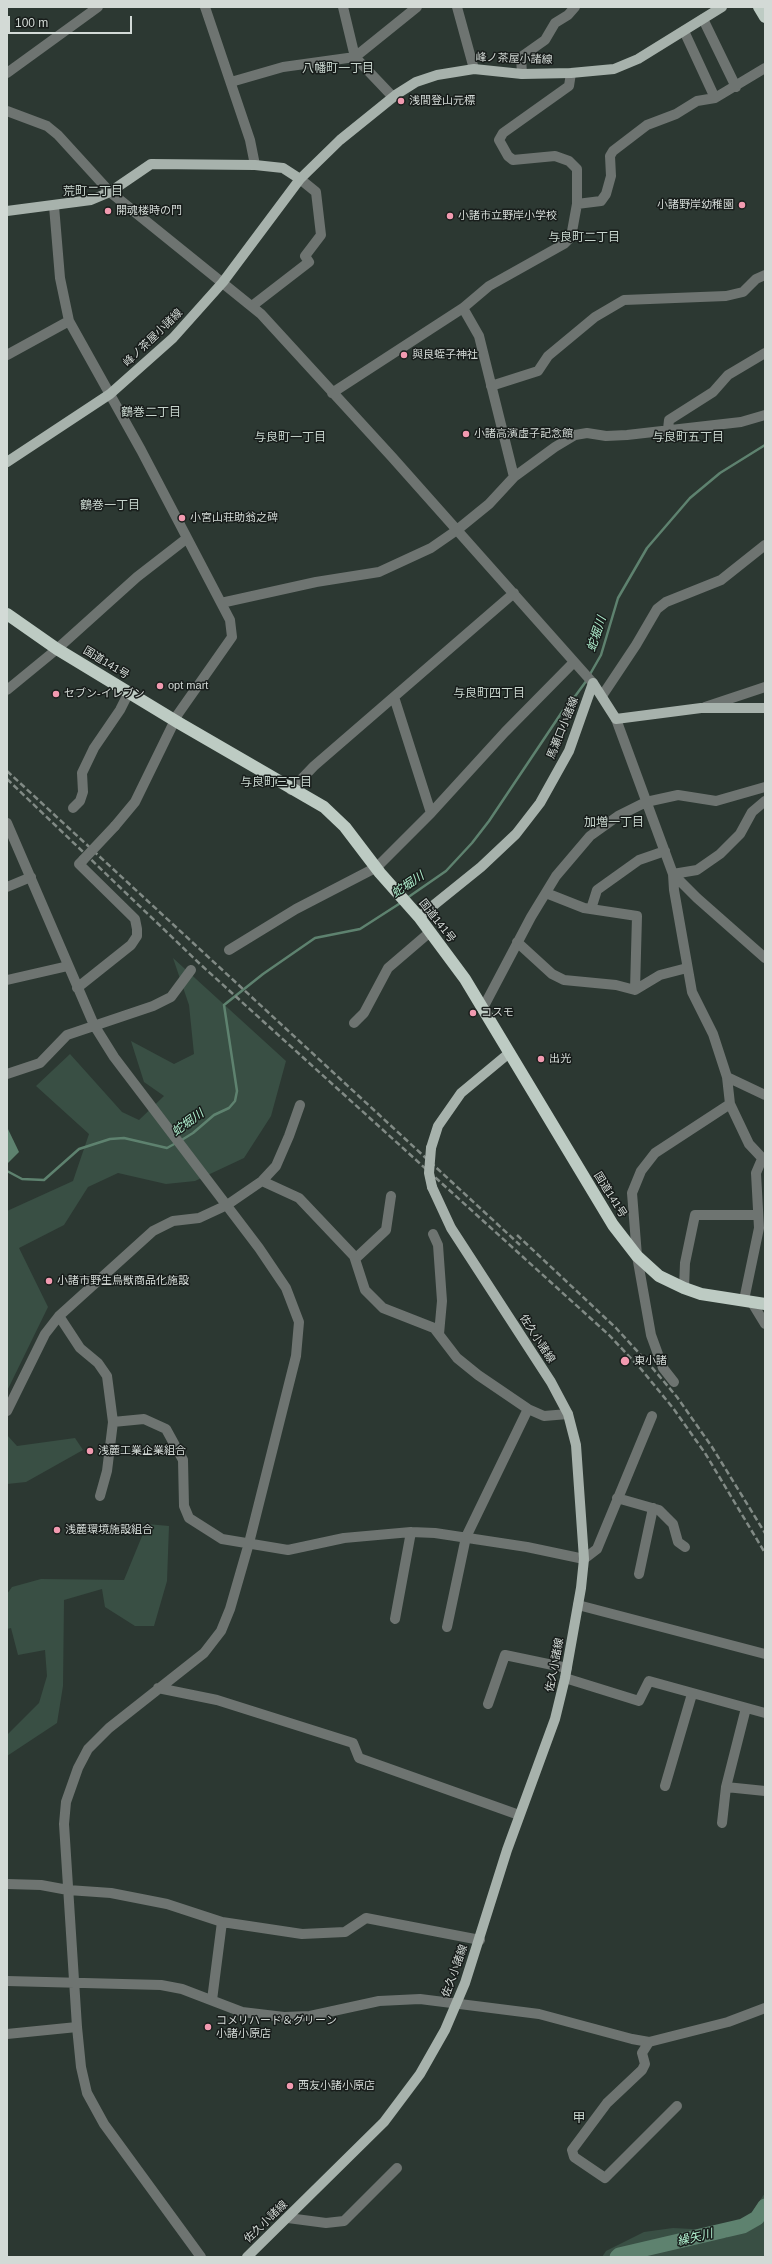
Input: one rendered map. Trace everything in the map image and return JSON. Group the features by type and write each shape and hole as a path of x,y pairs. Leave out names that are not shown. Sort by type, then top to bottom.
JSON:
{"highway":[{"path":"759,7 765,17"},
{"name":"国道141号","path":"7,614 57,649 291,790 324,807 346,827 376,867 419,917 483,1008 508,1054 613,1226 636,1256 659,1276 684,1288 701,1294 765,1304"}],"main road":[{"name":"峰ノ茶屋小諸線","path":"7,462 110,394 173,338 222,282 300,179 340,140 393,97 416,82 437,75 474,69 522,74 571,73 614,69 638,59 722,7"},
{"path":"7,211 91,200 110,192 151,164 255,164 283,168 300,179"},
{"path":"593,683 616,720 632,716 701,708 765,708"},
{"name":"馬瀬口小諸線","path":"419,917 486,863 516,834 540,803 569,751 593,683"},
{"name":"佐久小諸線","path":"247,2257 374,2133 404,2097 435,2050 456,2004 480,1940 519,1815 555,1719 565,1678 578,1605 584,1559 576,1445 568,1414 551,1382 451,1228 432,1187 430,1173 431,1148 438,1126 461,1093 508,1054"}],"street":[{"path":"7,73 98,7"},
{"path":"205,7 250,140 255,164"},
{"path":"343,7 355,57 393,97"},
{"path":"231,82 283,67 355,57 417,7"},
{"path":"457,7 474,69"},
{"path":"522,74 521,57 545,40 555,23 568,15 575,7"},
{"path":"703,19 736,87"},
{"path":"684,31 715,98"},
{"path":"577,204 601,201 606,194 611,176 610,156 618,147 647,125 676,114 696,101 715,98 736,87 765,68"},
{"path":"332,393 462,308 489,286 564,244 571,237 577,204 576,169 569,161 555,156 513,160 508,156 499,140 502,133 569,86 571,73"},
{"path":"7,111 47,126 58,135 110,192 252,306 514,593 573,663 593,683"},
{"path":"252,306 309,262 305,256 321,235 316,192 300,179"},
{"path":"54,206 60,278 68,322 110,394 230,620 232,637 174,720 135,802 84,865 135,919 137,924 134,941 77,988"},
{"path":"491,386 538,371 548,356 596,317 624,300 726,296 743,292 756,279 765,275"},
{"path":"462,308 479,336 514,477"},
{"path":"7,355 68,322"},
{"path":"668,429 669,420 713,392 728,375 765,353"},
{"path":"221,603 316,582 379,572 432,548 489,504 514,477 555,447 575,435 587,433 606,436 741,422 765,415"},
{"path":"7,690 186,539"},
{"path":"602,696 636,645 657,609 666,602 721,580 765,545"},
{"path":"291,790 314,766 514,593"},
{"path":"229,950 296,909 376,867 431,813 505,732 573,663"},
{"path":"701,708 765,687"},
{"path":"73,808 80,801 83,792 82,773 94,748 117,716 129,692"},
{"path":"394,697 431,813"},
{"path":"616,720 674,874 687,968 692,992 713,1034 727,1077 730,1104 749,1144 764,1160 756,1173 757,1215 759,1228 748,1301 765,1324"},
{"path":"483,1008 517,942 546,892 556,876 590,836 618,816 646,802 678,795 716,801 765,787"},
{"path":"674,874 697,870 720,854 740,834 752,812 765,801"},
{"path":"7,825 31,877 94,1025 114,1057 155,1108 286,1288 299,1322 296,1356 249,1543 230,1609 221,1631 204,1653 109,1728 88,1749 78,1768 66,1802 64,1824 68,1890 77,2027 84,2080 94,2108 201,2257"},
{"path":"591,909 597,890 639,860 665,851"},
{"path":"674,874 697,898 765,958"},
{"path":"7,886 31,877"},
{"path":"546,892 584,908 637,916 636,990"},
{"path":"354,1023 364,1013 388,968 430,932"},
{"path":"517,942 552,974 564,980 616,984 636,990 660,975 687,968"},
{"path":"7,980 68,966"},
{"path":"7,1074 40,1063 67,1035 167,999 181,986 191,970"},
{"path":"727,1077 765,1095"},
{"path":"674,1382 663,1368 651,1335 636,1256 632,1194 641,1171 655,1153 730,1104"},
{"path":"7,1411 45,1334 59,1316 153,1231 173,1221 199,1218 227,1205 262,1181 276,1166 300,1105"},
{"path":"262,1181 300,1198 355,1259 365,1290 383,1308 434,1328 457,1358 478,1375 528,1409 544,1416 568,1414"},
{"path":"355,1259 386,1230 391,1196"},
{"path":"684,1288 685,1263 695,1215 757,1215"},
{"path":"434,1234 438,1244 442,1301 438,1334"},
{"path":"59,1316 80,1348 98,1363 108,1376 113,1422 107,1471 100,1496"},
{"path":"447,1627 466,1537 528,1409"},
{"path":"113,1422 144,1419 166,1430 183,1460 184,1506 189,1518 222,1539 288,1550 344,1538 411,1532 435,1533 527,1547 584,1559 597,1549 652,1416"},
{"path":"617,1498 658,1510 673,1524 678,1542 685,1547"},
{"path":"639,1574 653,1508"},
{"path":"395,1619 411,1532"},
{"path":"578,1605 765,1654"},
{"path":"488,1704 505,1655 567,1668"},
{"path":"565,1678 639,1701 649,1682 765,1713"},
{"path":"158,1688 217,1700 353,1743 359,1758 519,1815"},
{"path":"665,1786 692,1694"},
{"path":"722,1823 726,1787 746,1708"},
{"path":"726,1787 765,1791"},
{"path":"7,1884 42,1885 68,1890 111,1893 167,1904 222,1922 302,1934 345,1932 366,1918 480,1940"},
{"path":"212,2000 222,1922"},
{"path":"7,1981 161,1985 182,1989 242,2012 284,2017 310,2016 379,2001 420,1999 539,2014 632,2039 650,2042 728,2022 765,2008"},
{"path":"7,2034 77,2027"},
{"path":"650,2042 642,2053 645,2064 642,2070 606,2102 572,2150 574,2157 605,2178 677,2106"},
{"path":"288,2218 326,2223 344,2221 397,2168"}],"shaded area":[{"path":"173,958 286,1061 271,1116 244,1158 195,1181 166,1184 118,1173 88,1187 64,1225 19,1248 48,1307 7,1391 7,1211 73,1181 89,1134 36,1086 70,1054 122,1112 139,1120 164,1096 144,1082 131,1041 174,1064 194,1054 189,1005"},
{"path":"7,1127 19,1152 7,1164"},
{"path":"7,1435 17,1446 75,1438 83,1450 26,1482 7,1484"},
{"path":"147,1524 169,1526 167,1581 154,1626 135,1626 105,1607 102,1589 64,1600 63,1686 57,1723 7,1756 7,1735 39,1703 47,1676 45,1650 18,1655 11,1628 7,1629 7,1594 12,1587 41,1579 124,1580"},
{"path":"765,2193 765,2257 602,2257 606,2251 644,2232 673,2228 692,2229 726,2238 751,2224 748,2218"}],"waterway":[{"name":"蛇堀川","path":"589,676 601,655 618,598 647,548 690,498 720,473 765,445"},
{"name":"蛇堀川","path":"407,898 446,871 472,843 489,821 564,709 587,680"},
{"name":"蛇堀川","path":"180,1141 193,1133 214,1115 229,1108 235,1101 237,1091 224,1005 263,974 315,938 360,929 402,902"},
{"name":"蛇堀川","path":"7,1171 22,1179 44,1180 79,1149 110,1139 124,1138 167,1148 176,1143"},
{"name":"繰矢川","path":"617,2257 619,2255 743,2226 757,2218 765,2206"}],"railway":[{"path":"7,771 520,1245"},
{"path":"7,779 200,964 609,1335 641,1369 673,1408 705,1453 765,1553"},
{"path":"517,1235 616,1328 677,1397 712,1447 765,1533"}],"place":[{"name":"浅間登山元標","path":"401,101"},
{"name":"小諸野岸幼稚園","path":"742,205"},
{"name":"開魂楼時の門","path":"108,211"},
{"name":"小諸市立野岸小学校","path":"450,216"},
{"name":"與良蛭子神社","path":"404,355"},
{"name":"小諸高濱虚子記念館","path":"466,434"},
{"name":"小宮山荘助翁之碑","path":"182,518"},
{"name":"opt mart","path":"160,686"},
{"name":"セブン-イレブン","path":"56,694"},
{"name":"コスモ","path":"473,1013"},
{"name":"出光","path":"541,1059"},
{"name":"小諸市野生鳥獣商品化施設","path":"49,1281"},
{"name":"東小諸","path":"625,1361"},
{"name":"浅麓工業企業組合","path":"90,1451"},
{"name":"浅麓環境施設組合","path":"57,1530"},
{"name":"コメリハード＆グリーン 小諸小原店","path":"208,2027"},
{"name":"西友小諸小原店","path":"290,2086"}],"district":[{"name":"八幡町一丁目","path":"338,69"},
{"name":"荒町二丁目","path":"93,192"},
{"name":"与良町二丁目","path":"584,238"},
{"name":"鶴巻二丁目","path":"151,413"},
{"name":"与良町一丁目","path":"290,438"},
{"name":"与良町五丁目","path":"688,438"},
{"name":"鶴巻一丁目","path":"110,506"},
{"name":"与良町四丁目","path":"489,694"},
{"name":"与良町三丁目","path":"276,783"},
{"name":"加増一丁目","path":"614,823"},
{"name":"甲","path":"579,2118"}]}
